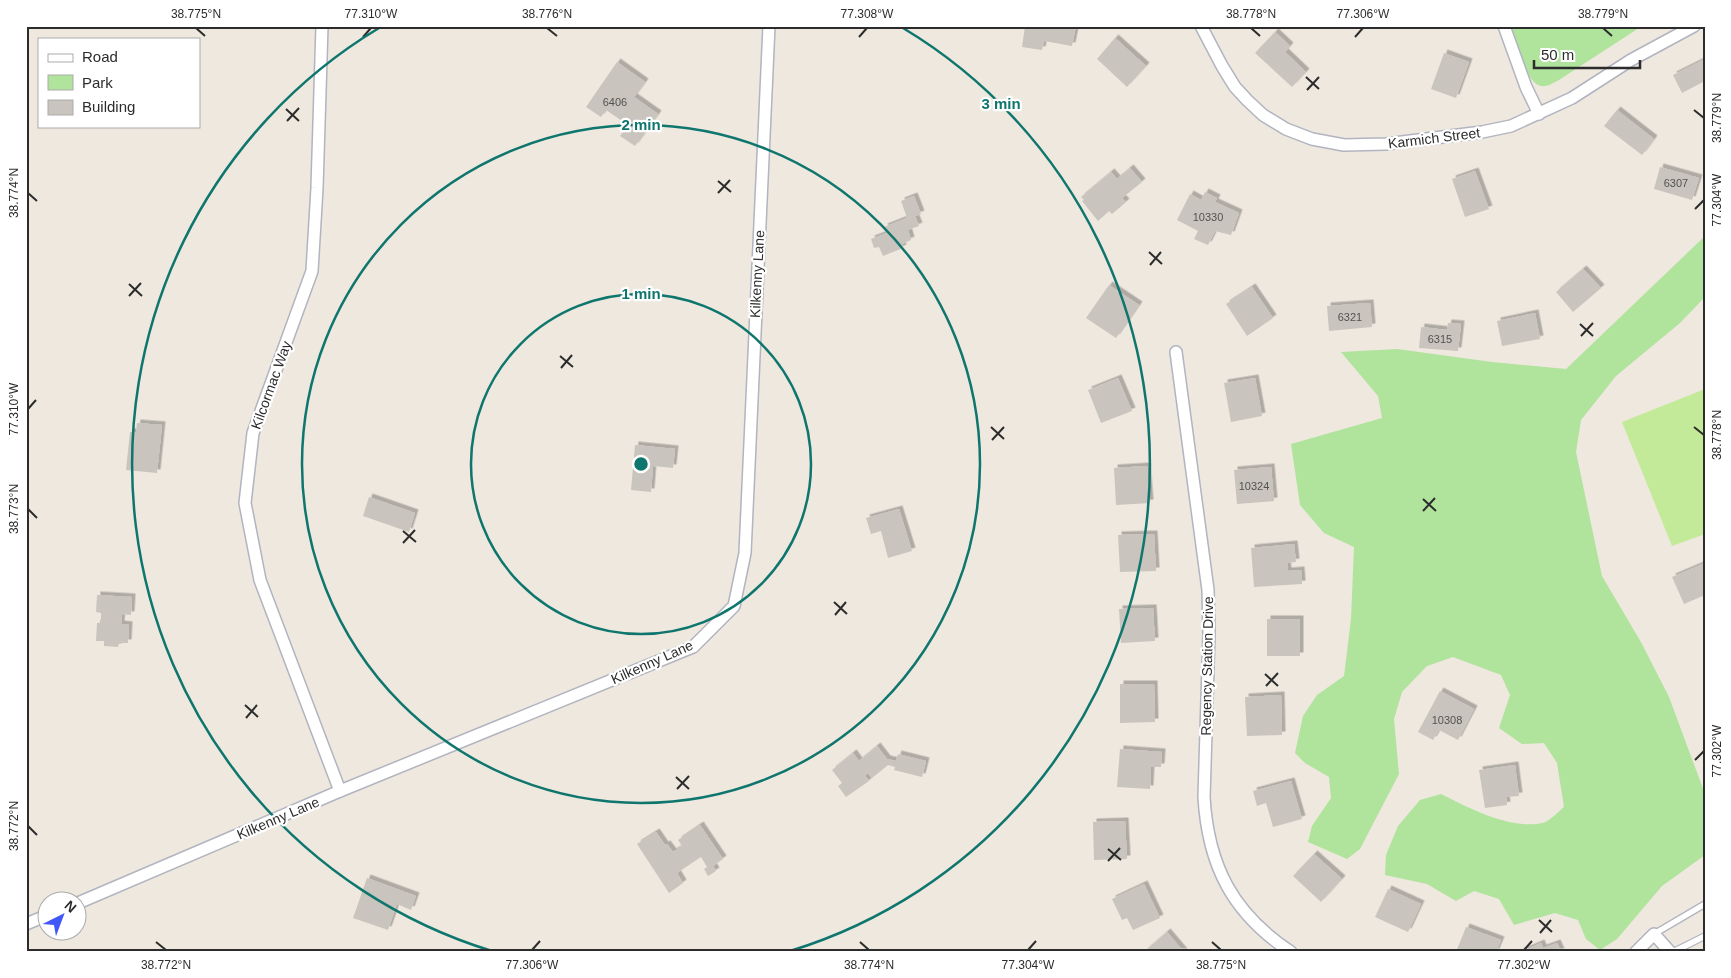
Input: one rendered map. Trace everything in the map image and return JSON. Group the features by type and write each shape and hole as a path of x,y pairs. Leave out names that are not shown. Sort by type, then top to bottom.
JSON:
{"street":[{"name":"Kilcormac Way","path":"322,26 317,188 312,271 253,433 245,503 260,580 340,791"},
{"name":"Kilkenny Lane","path":"88,899 340,791 693,647 734,606 745,553 769,26"},
{"name":"Karmich Street","path":"1201,26 1235,87 1263,114 1286,129 1312,139 1344,145 1386,144 1482,132 1511,126 1572,98 1631,60 1694,26"},
{"path":"1504,26 1526,88 1539,114"},
{"name":"Regency Station Drive","path":"1176,352 1208,590 1209,634 1204,797 1210,845 1225,883 1244,910 1261,929 1291,952"},
{"path":"26,924 38,919"},
{"path":"1636,952 1654,934 1671,952"}],"lane":[{"path":"1654,934 1705,904"},
{"path":"1671,952 1705,936"}],"green space":[{"path":"1512,26 1642,26 1559,80 1541,86 1530,78 1526,70 1515,41"},
{"path":"1705,236 1705,297 1680,323 1616,376 1581,420 1576,452 1602,576 1642,644 1669,697 1705,794 1705,855 1662,886 1617,939 1600,950 1586,939 1578,920 1555,913 1514,925 1499,899 1474,891 1456,901 1427,884 1385,875 1386,855 1398,826 1420,800 1441,794 1504,821 1530,824 1546,822 1564,807 1557,763 1544,743 1522,744 1499,728 1510,695 1501,675 1453,657 1427,666 1402,692 1394,719 1399,774 1360,849 1347,859 1308,842 1312,826 1331,798 1329,777 1305,763 1295,753 1303,716 1317,695 1344,676 1351,619 1354,547 1324,533 1300,505 1291,444 1382,418 1378,396 1341,352 1397,349 1492,362 1566,369"},
{"path":"1705,389 1705,534 1672,546 1622,422"}],"building":[{"path":"1025,26 1076,26 1072,46 1044,41 1042,50 1022,47"},
{"path":"1275,32 1290,46 1285,52 1306,72 1292,87 1255,53"},
{"path":"1115,38 1146,66 1127,87 1097,59"},
{"path":"1444,53 1469,62 1456,98 1431,89"},
{"path":"1705,59 1705,81 1682,93 1673,75"},
{"path":"617,62 645,82 634,97 658,114 635,146 620,136 628,125 606,110 601,117 586,107"},
{"path":"1617,110 1654,139 1642,155 1604,126"},
{"path":"1660,167 1699,178 1692,200 1654,189"},
{"path":"1130,168 1142,182 1122,198 1126,202 1112,214 1109,211 1098,221 1081,197 1111,172 1117,179"},
{"path":"1475,171 1489,209 1465,217 1452,179"},
{"path":"1205,192 1217,198 1215,202 1239,213 1231,235 1215,231 1208,245 1194,239 1198,231 1177,220 1190,194 1201,200"},
{"path":"914,196 921,214 915,216 919,226 908,230 911,240 902,244 903,248 883,256 879,247 874,248 871,239 887,233 884,227 907,218 901,201"},
{"path":"1583,269 1601,288 1573,312 1556,292"},
{"path":"1109,285 1139,305 1116,338 1086,318"},
{"path":"1252,287 1273,318 1247,336 1226,304"},
{"path":"1370,303 1372,327 1329,331 1327,306"},
{"path":"1535,313 1540,339 1502,346 1497,321"},
{"path":"1448,323 1461,324 1458,351 1419,348 1421,327 1447,330"},
{"path":"1118,378 1132,411 1101,423 1088,390"},
{"path":"1255,378 1262,416 1231,422 1224,383"},
{"path":"137,423 162,425 157,473 126,470 130,432 136,432"},
{"path":"635,445 675,449 673,468 653,466 651,492 631,490"},
{"path":"1147,466 1150,503 1116,505 1114,468"},
{"path":"1271,467 1274,501 1237,504 1234,470"},
{"path":"369,497 415,513 409,532 363,516"},
{"path":"899,509 912,551 888,558 881,531 871,534 866,518"},
{"path":"1154,534 1156,571 1120,572 1118,535"},
{"path":"1294,544 1296,562 1287,563 1288,571 1301,570 1302,584 1254,587 1251,548"},
{"path":"1705,563 1705,595 1684,604 1672,577"},
{"path":"97,595 132,597 131,615 122,614 121,624 129,625 128,643 119,643 118,647 104,646 104,641 96,641 97,623 101,623 101,613 96,612"},
{"path":"1153,608 1155,641 1121,643 1119,609"},
{"path":"1267,619 1300,619 1300,656 1267,656"},
{"path":"1120,684 1154,684 1155,722 1120,723"},
{"path":"1440,691 1474,709 1458,740 1439,730 1433,740 1418,732"},
{"path":"1281,695 1282,735 1247,736 1245,697"},
{"path":"877,746 887,759 896,761 898,754 926,761 922,777 894,770 895,767 888,765 872,778 868,773 865,776 869,781 846,797 838,786 842,783 832,770 853,753 859,761"},
{"path":"1120,749 1162,752 1161,767 1151,767 1150,789 1117,787"},
{"path":"1515,765 1519,796 1506,797 1507,805 1485,808 1479,770"},
{"path":"1291,781 1302,819 1273,827 1266,803 1257,806 1253,791"},
{"path":"1125,821 1127,859 1094,860 1093,822"},
{"path":"700,825 723,859 713,866 716,871 708,876 704,869 707,867 701,857 677,873 683,883 669,893 637,844 656,832 665,845 667,844 673,852 682,846 678,840"},
{"path":"1314,854 1342,879 1321,902 1293,876"},
{"path":"367,878 416,896 411,910 397,904 388,930 353,918"},
{"path":"1144,884 1160,918 1133,930 1127,918 1122,920 1112,899"},
{"path":"1388,889 1421,904 1408,932 1375,917"},
{"path":"1466,927 1501,940 1496,952 1456,952"},
{"path":"1167,932 1184,952 1144,952"},
{"path":"1541,943 1543,948 1557,943 1561,952 1520,952"}]}
